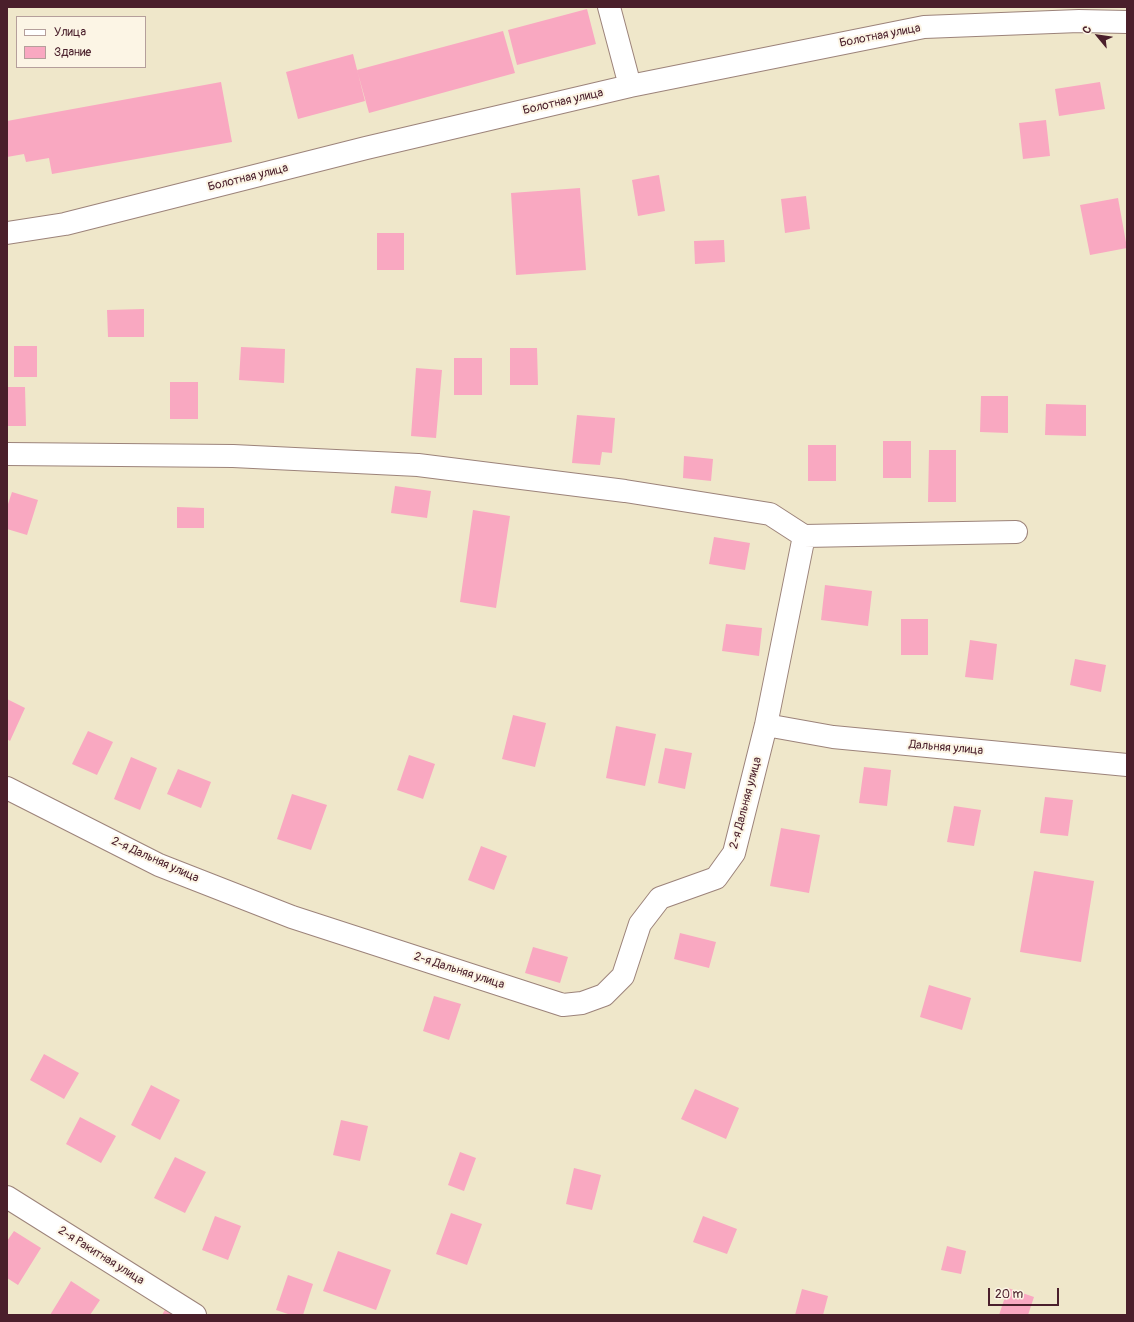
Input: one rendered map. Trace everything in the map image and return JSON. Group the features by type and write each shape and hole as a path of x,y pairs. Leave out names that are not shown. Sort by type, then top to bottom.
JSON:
{"street":[{"path":"609,7 630,86"},
{"name":"Болотная улица","path":"7,233 65,224 366,148 630,86 924,27 1078,14 1127,22"},
{"path":"7,454 233,456 418,465 625,492 770,514 804,536 1016,532"},
{"name":"2-я Дальняя улица","path":"7,788 159,865 285,915 563,1005 582,1002 604,995 623,976 640,924 660,898 716,878 734,853 766,725 804,536"},
{"name":"Дальняя улица","path":"766,725 833,738 1127,765"},
{"name":"2-я Ракитная улица","path":"10,1205 195,1315"}],"building":[{"path":"587,9 596,44 517,65 508,30"},
{"path":"503,31 515,73 369,113 357,70"},
{"path":"353,54 365,101 298,119 286,72"},
{"path":"221,82 232,142 52,174 49,158 26,162 24,154 7,157 7,121"},
{"path":"1100,82 1105,109 1059,116 1055,89"},
{"path":"1046,120 1050,156 1023,159 1019,123"},
{"path":"659,175 665,211 638,216 632,180"},
{"path":"580,188 586,270 516,275 511,193"},
{"path":"806,196 810,229 785,233 781,199"},
{"path":"1118,198 1127,248 1090,255 1080,205"},
{"path":"377,233 404,233 404,270 377,270"},
{"path":"724,240 725,262 695,264 694,241"},
{"path":"144,309 144,337 108,337 107,310"},
{"path":"14,346 37,346 37,377 14,377"},
{"path":"241,347 285,349 284,383 239,380"},
{"path":"510,348 537,348 538,385 510,385"},
{"path":"454,358 482,358 482,395 454,395"},
{"path":"416,368 442,370 436,438 411,436"},
{"path":"170,382 198,382 198,419 170,419"},
{"path":"7,387 25,387 26,426 7,426"},
{"path":"981,396 1008,396 1008,433 980,432"},
{"path":"1046,404 1086,405 1086,436 1045,435"},
{"path":"577,415 615,418 612,453 602,452 600,465 572,463"},
{"path":"883,441 911,441 911,478 883,478"},
{"path":"808,445 836,445 836,481 808,481"},
{"path":"929,450 956,450 956,502 928,502"},
{"path":"684,456 713,459 711,481 683,478"},
{"path":"395,486 431,491 427,518 391,513"},
{"path":"12,492 38,500 27,535 7,529 7,507"},
{"path":"177,507 204,508 204,528 177,528"},
{"path":"473,510 510,516 496,608 460,602"},
{"path":"714,537 750,543 745,570 709,564"},
{"path":"825,585 872,591 868,626 821,620"},
{"path":"901,619 928,619 928,655 901,655"},
{"path":"726,624 762,628 759,656 722,651"},
{"path":"970,640 997,644 993,680 965,677"},
{"path":"1075,659 1106,665 1101,692 1070,685"},
{"path":"7,699 25,708 10,741 7,739"},
{"path":"513,715 546,723 535,767 502,759"},
{"path":"616,726 656,734 645,786 606,778"},
{"path":"88,731 113,742 97,775 72,764"},
{"path":"665,748 692,753 685,789 658,783"},
{"path":"409,755 435,764 423,799 397,790"},
{"path":"131,757 157,768 140,810 114,799"},
{"path":"864,767 891,770 887,806 859,803"},
{"path":"178,769 211,782 201,808 167,794"},
{"path":"292,794 327,805 311,850 277,839"},
{"path":"1045,797 1073,800 1068,836 1040,833"},
{"path":"954,806 981,810 974,846 947,842"},
{"path":"781,828 820,835 809,893 770,886"},
{"path":"481,846 507,856 494,890 468,880"},
{"path":"1034,871 1094,881 1081,962 1020,952"},
{"path":"680,933 716,942 709,968 674,959"},
{"path":"533,947 568,957 560,983 525,973"},
{"path":"929,985 971,998 962,1030 920,1017"},
{"path":"434,996 461,1004 449,1040 423,1031"},
{"path":"44,1054 79,1073 64,1099 30,1080"},
{"path":"151,1085 180,1100 160,1140 131,1125"},
{"path":"695,1089 739,1108 726,1139 681,1119"},
{"path":"80,1117 116,1136 101,1163 66,1144"},
{"path":"341,1120 368,1126 360,1161 333,1155"},
{"path":"460,1152 476,1158 464,1191 448,1185"},
{"path":"175,1157 206,1172 185,1213 154,1198"},
{"path":"574,1168 601,1175 592,1210 566,1204"},
{"path":"451,1213 482,1224 467,1265 436,1254"},
{"path":"215,1216 241,1226 228,1260 202,1250"},
{"path":"703,1216 737,1229 727,1254 693,1242"},
{"path":"14,1231 41,1248 18,1285 7,1278 7,1241"},
{"path":"947,1246 966,1251 961,1274 941,1270"},
{"path":"338,1251 391,1270 376,1310 323,1291"},
{"path":"288,1275 313,1284 303,1315 291,1315 276,1310"},
{"path":"71,1281 100,1300 90,1315 50,1315"},
{"path":"1008,1288 1034,1297 1028,1315 999,1315"},
{"path":"802,1289 828,1296 823,1315 795,1315"},
{"path":"166,1308 177,1315 162,1315"}]}
